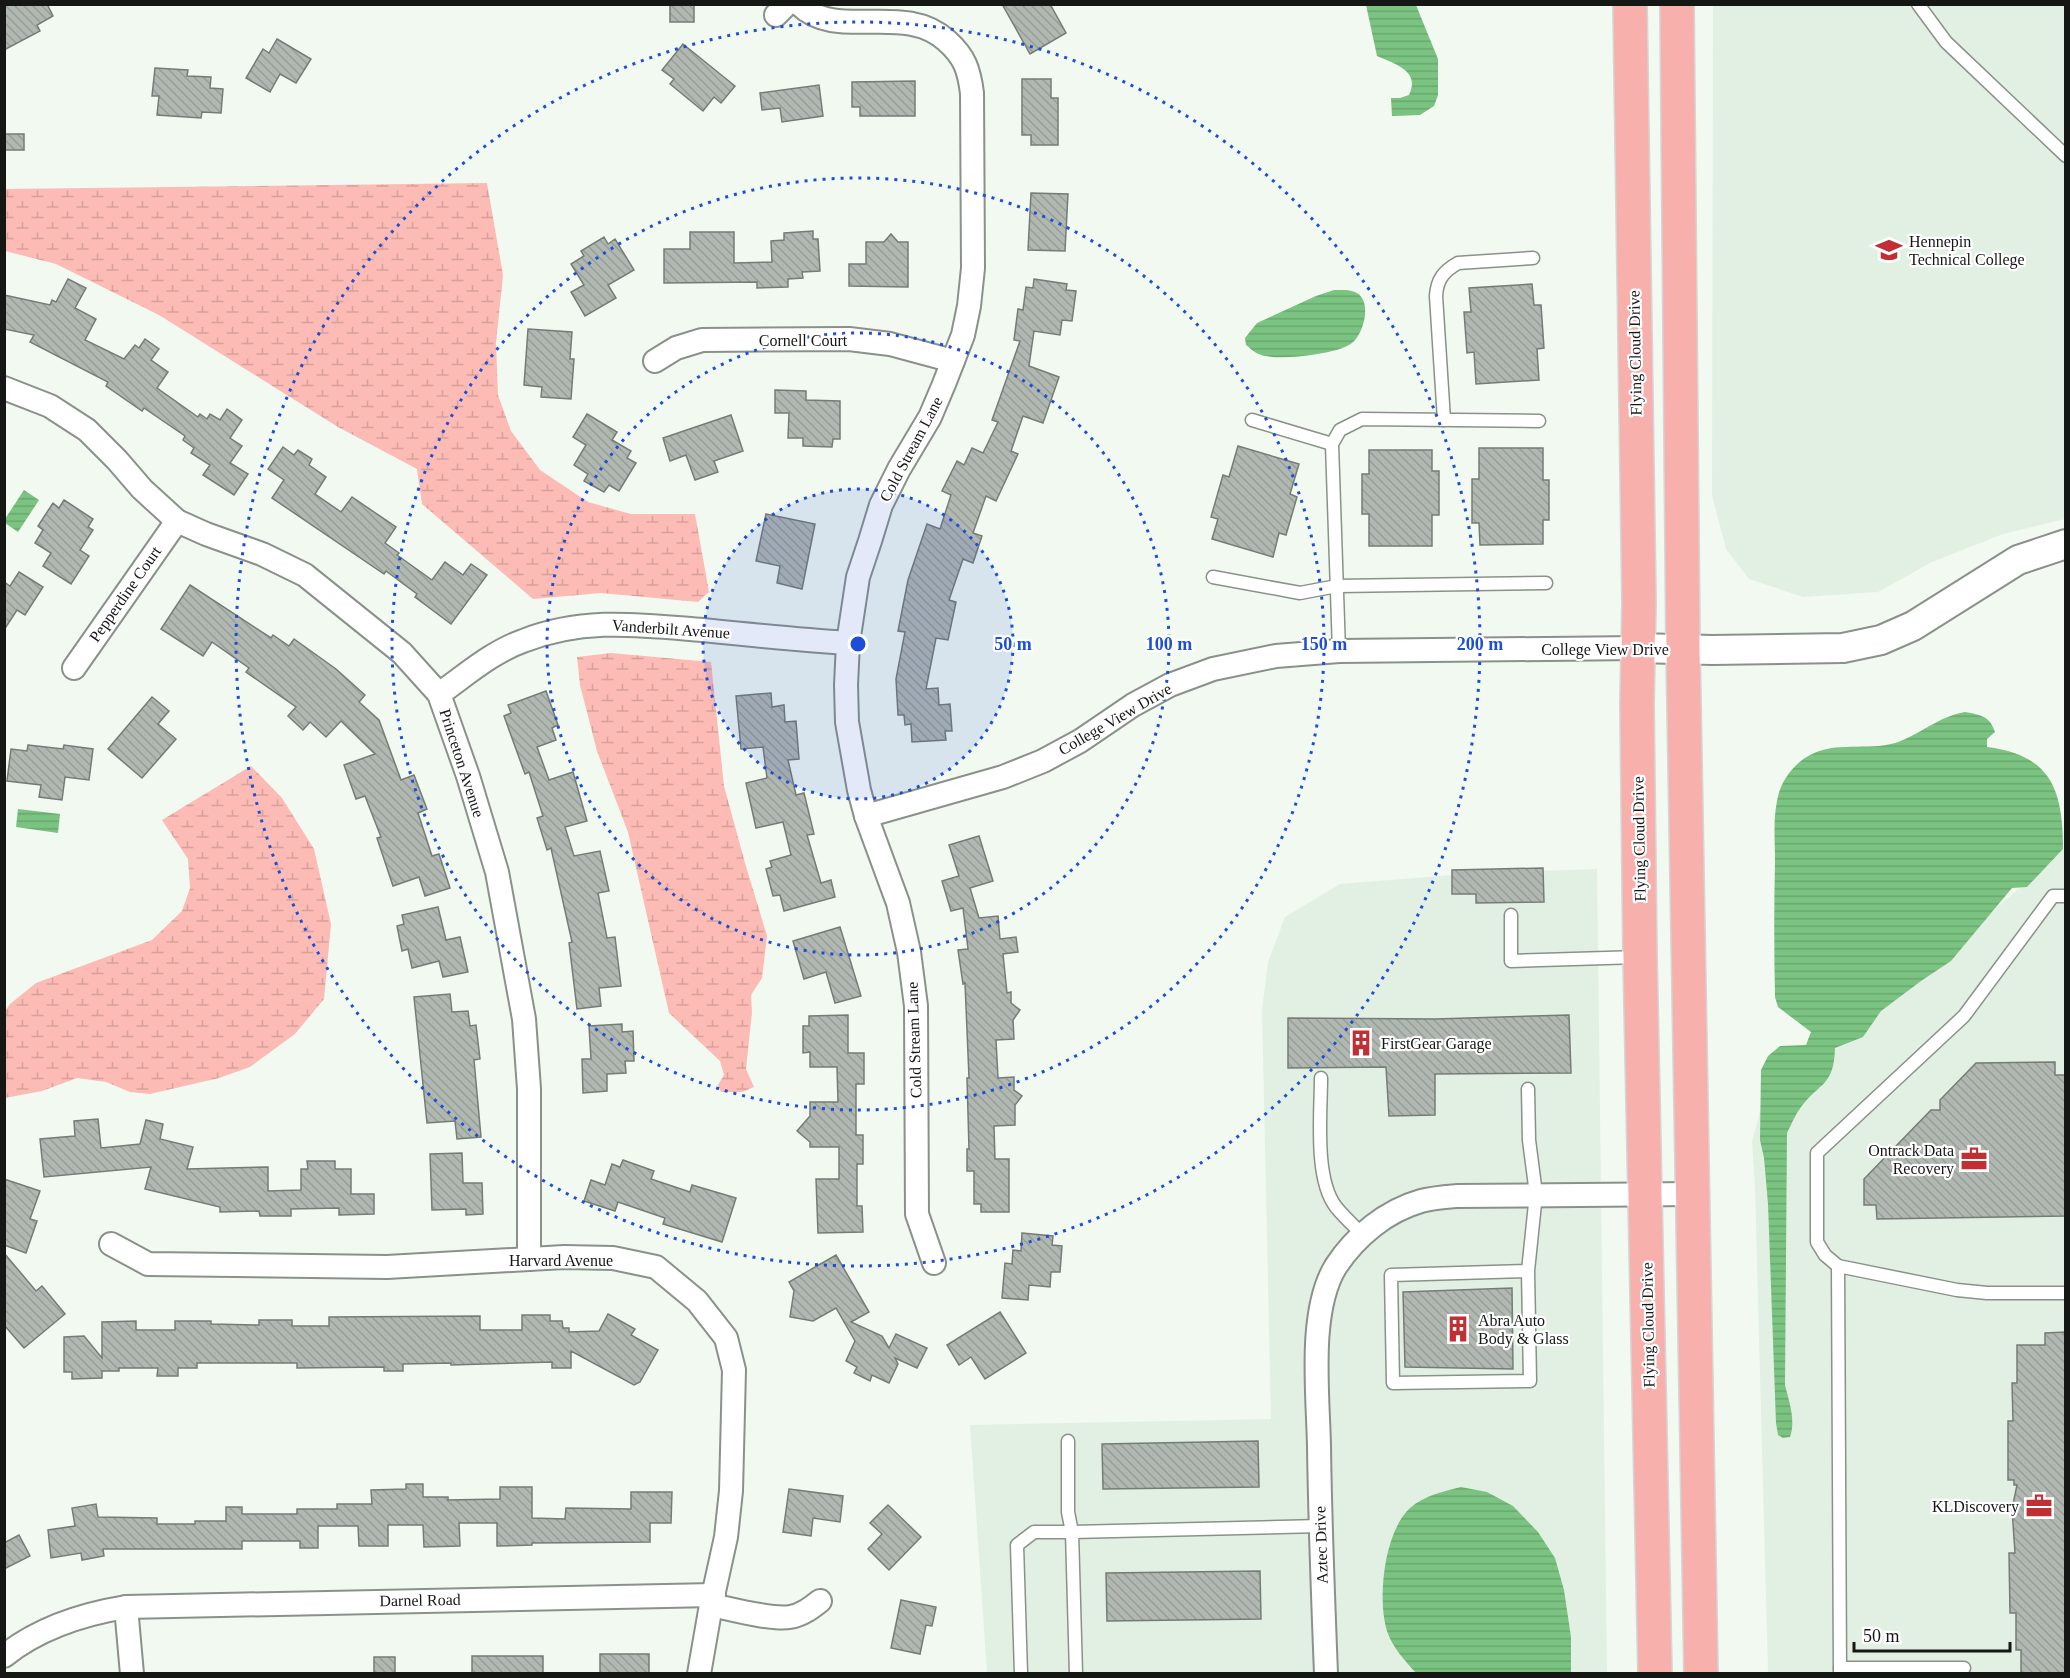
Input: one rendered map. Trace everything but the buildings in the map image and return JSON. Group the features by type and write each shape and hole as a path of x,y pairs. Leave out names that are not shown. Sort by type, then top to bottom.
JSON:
{"main road":[{"name":"Flying Cloud Drive","path":"1630,4 1640,957 1655,1674"},
{"path":"1677,4 1683,648 1701,1674"}],"street":[{"name":"Cold Stream Lane","path":"799,4 803,9 823,19 846,22 921,24 940,33 956,49 969,69 972,93 973,268 963,335 930,417 898,469 881,505 858,577 848,643 846,685 847,722 866,816 898,903 909,952 916,1006 917,1214 934,1263"},
{"name":"Cornell Court","path":"655,361 676,348 702,340 849,339 890,344 953,361"},
{"name":"Princeton Avenue","path":"4,388 50,406 87,430 142,489 177,521 262,554 304,575 402,653 439,694 468,776 497,872 524,1019 529,1089 529,1259"},
{"name":"Pepperdine Court","path":"74,668 177,521"},
{"name":"College View Drive","path":"866,816 1004,777 1042,761 1080,741 1133,705 1170,685 1213,669 1276,656 1339,651 1843,648 1881,639 1913,626 2018,560 2066,544"},
{"name":"Vanderbilt Avenue","path":"439,694 489,658 522,641 556,630 590,624 627,624 848,643"},
{"name":"Aztec Drive","path":"1326,1674 1316,1339 1322,1302 1335,1268 1363,1235 1386,1215 1421,1201 1457,1196 1693,1194"},
{"name":"Harvard Avenue","path":"111,1244 148,1264 387,1267 564,1257 613,1258 656,1267 697,1301 726,1338 734,1370 732,1468 726,1537 713,1600"},
{"name":"Darnel Road","path":"4,1656 15,1647 56,1625 103,1610 126,1607 713,1600 771,1616 789,1617 805,1612 820,1601"},
{"path":"699,1674 713,1600"},
{"path":"126,1607 132,1674"}],"lane":[{"path":"1918,4 1946,42 2066,156"},
{"path":"1444,420 1436,285 1447,269 1458,263 1533,258"},
{"path":"1339,651 1332,444 1340,430 1362,419 1539,421"},
{"path":"1252,420 1332,444"},
{"path":"1213,577 1300,593 1337,586 1546,583"},
{"path":"2066,896 2053,897 1964,1016 1817,1154 1817,1242 1825,1255 1838,1266 1957,1290 1987,1293 2066,1293"},
{"path":"1511,915 1511,961 1640,957"},
{"path":"1321,1078 1322,1169 1325,1188 1336,1207 1363,1235"},
{"path":"1528,1089 1529,1140 1536,1194 1528,1270 1530,1381 1393,1383 1391,1275 1528,1270"},
{"path":"1838,1266 1840,1671 1964,1668"},
{"path":"1068,1441 1068,1512 1072,1532 1076,1674"},
{"path":"1021,1674 1017,1545 1034,1532 1320,1526"}],"shaded area":[{"path":"1366,5 1416,5 1438,59 1438,95 1434,106 1420,115 1392,116 1391,98 1409,95 1412,80 1404,70 1377,56"},
{"name":"Hennepin Technical College","path":"1713,5 2065,5 2065,519 2003,534 1932,562 1878,592 1803,597 1749,579 1726,549 1712,495"},
{"path":"1334,290 1354,292 1362,297 1365,318 1360,332 1352,343 1323,353 1284,357 1260,355 1246,345 1245,338 1257,323"},
{"path":"24,490 39,500 18,532 5,523 5,519"},
{"path":"1965,712 1988,719 1995,732 1987,739 1987,747 2009,751 2026,758 2040,767 2049,779 2056,793 2060,810 2063,849 2027,887 2012,888 1951,961 1881,1011 1863,1037 1835,1048 1829,1077 1801,1107 1787,1133 1785,1385 1791,1411 1792,1431 1790,1437 1783,1438 1778,1435 1776,1423 1768,1204 1760,1140 1761,1070 1768,1056 1780,1046 1806,1045 1811,1032 1778,1007 1775,997 1775,823 1779,794 1784,780 1793,768 1810,755 1830,748 1895,743 1947,717"},
{"path":"18,809 60,814 58,833 16,827"},
{"path":"2065,848 2065,1673 1768,1673 1752,1141 1764,1097 1990,914"},
{"path":"1597,869 1607,1673 987,1673 970,1425 1271,1419 1262,1009 1268,962 1285,917 1340,884 1478,873"},
{"path":"1461,1487 1487,1492 1513,1506 1538,1532 1555,1558 1564,1590 1571,1637 1571,1673 1416,1673 1392,1643 1384,1618 1383,1584 1385,1566 1394,1533 1410,1508 1434,1494"}],"green space":[{"path":"487,183 503,275 496,343 498,395 511,431 540,470 588,502 631,514 695,514 709,592 698,602 601,593 533,599 422,504 417,469 338,427 159,315 56,264 5,251 5,189"},
{"path":"611,653 711,662 724,786 767,936 762,978 751,995 752,1012 746,1069 754,1087 742,1092 721,1092 718,1085 724,1075 720,1061 669,1013 628,832 597,751 580,685 577,657"},
{"path":"251,766 282,798 314,849 331,924 324,999 295,1034 250,1067 219,1078 150,1094 130,1092 106,1082 77,1078 42,1091 5,1098 5,1011 10,1004 36,983 152,940 182,911 190,888 188,859 162,820"}],"place":[{"name":"Hennepin Technical College","path":"1889,250"},
{"name":"FirstGear Garage","path":"1361,1043"},
{"name":"Ontrack Data Recovery","path":"1974,1159"},
{"name":"Abra Auto Body & Glass","path":"1458,1329"},
{"name":"KLDiscovery","path":"2039,1506"}]}
